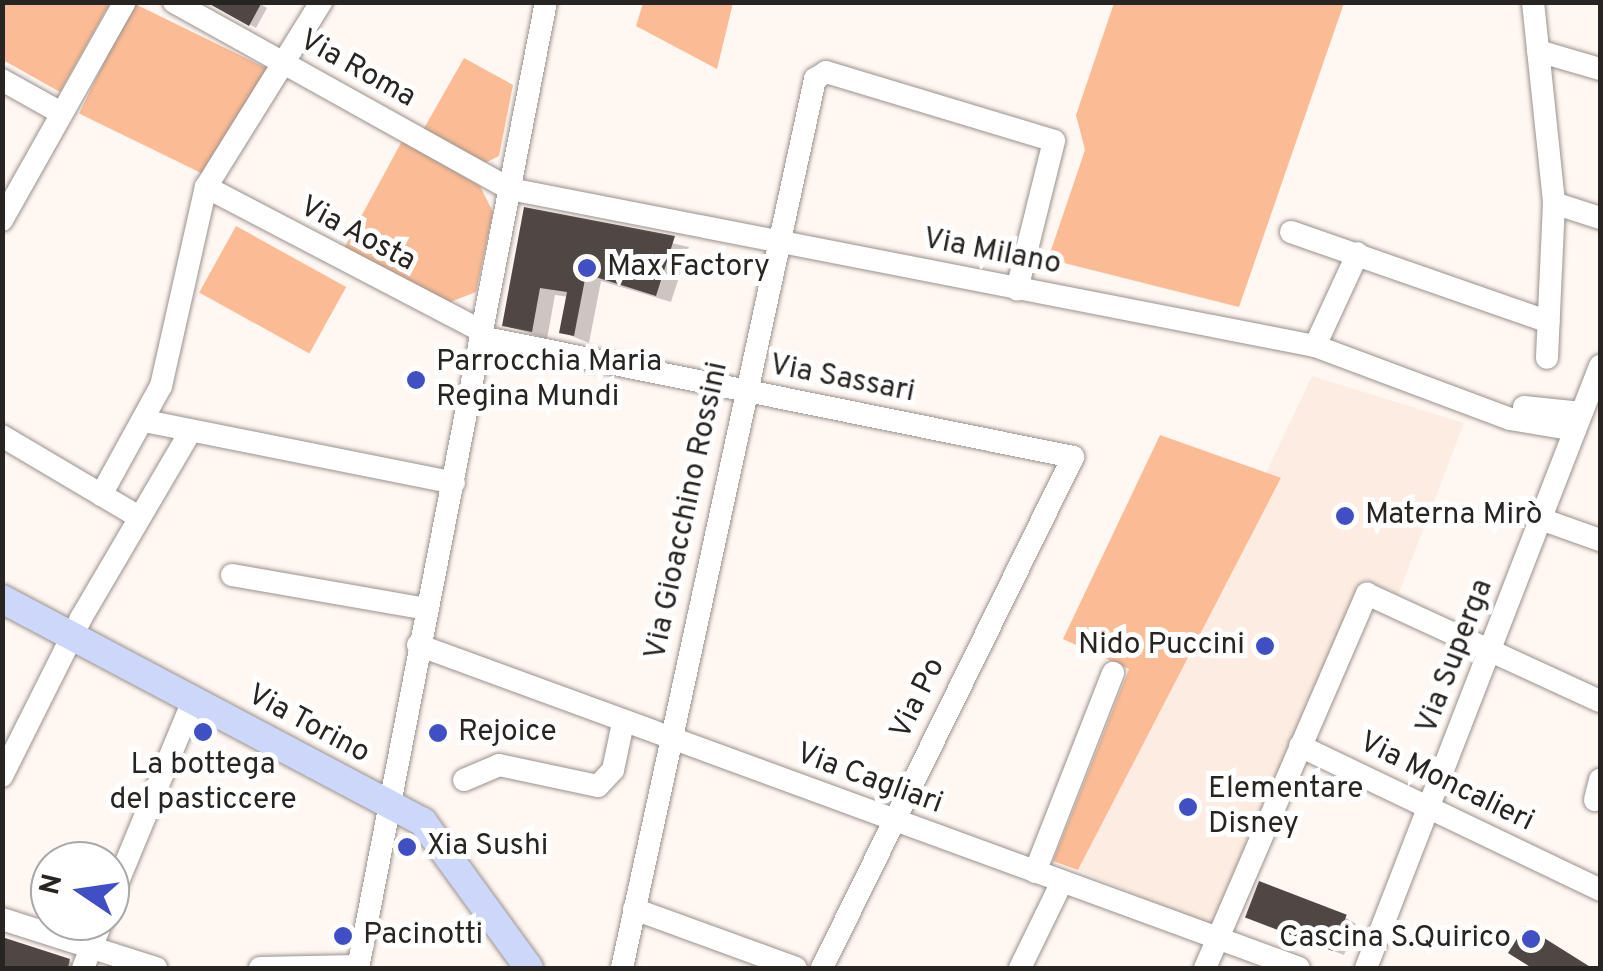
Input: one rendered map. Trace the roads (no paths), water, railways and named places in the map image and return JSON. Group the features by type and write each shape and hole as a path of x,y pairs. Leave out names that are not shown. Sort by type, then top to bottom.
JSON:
{"main road":[{"name":"Via Torino","path":"2,599 391,806 436,835 529,968"}],"street":[{"path":"2,220 125,2"},
{"name":"Via Roma","path":"174,2 510,190"},
{"path":"101,495 162,386 206,187 321,2"},
{"path":"260,968 358,967 546,2"},
{"path":"1533,2 1554,204 1547,358"},
{"path":"1538,51 1600,69"},
{"name":"Via Gioacchino Rossini","path":"622,968 744,391 815,79 826,72 1054,141 1017,289"},
{"path":"2,80 61,113"},
{"name":"Via Aosta","path":"206,187 482,334"},
{"name":"Via Milano","path":"510,190 1314,346 1534,423 1578,421"},
{"path":"1554,204 1600,218"},
{"path":"1291,232 1549,322"},
{"path":"1314,346 1358,253"},
{"name":"Via Sassari","path":"482,334 1073,457"},
{"path":"1506,404 1598,378"},
{"name":"Via Superga","path":"1366,968 1598,378"},
{"name":"Via Milano","path":"1456,395 1578,421"},
{"path":"144,421 454,484"},
{"path":"1534,423 1563,461"},
{"path":"2,776 73,637 190,432"},
{"path":"2,436 139,517"},
{"name":"Via Po","path":"822,968 1073,457"},
{"path":"1540,518 1600,540"},
{"path":"232,575 426,609"},
{"path":"1206,968 1368,594 1600,701"},
{"name":"Via Cagliari","path":"418,644 623,723 1299,968"},
{"path":"1035,872 1113,673"},
{"path":"130,854 193,701"},
{"path":"464,780 498,765 598,786 613,770 623,723"},
{"name":"Via Moncalieri","path":"1300,746 1600,890"},
{"path":"1020,968 1062,882"},
{"path":"634,909 796,968"},
{"path":"2,920 87,958 156,968"}],"place":[{"name":"Max Factory","path":"587,268"},
{"name":"Parrocchia Maria Regina Mundi","path":"416,380"},
{"name":"Materna Mirò","path":"1345,516"},
{"name":"Nido Puccini","path":"1265,646"},
{"name":"La bottega del pasticcere","path":"203,732"},
{"name":"Rejoice","path":"438,733"},
{"name":"Elementare Disney","path":"1188,807"},
{"name":"Xia Sushi","path":"407,847"},
{"name":"Pacinotti","path":"343,936"},
{"name":"Cascina S.Quirico","path":"1531,939"}]}
